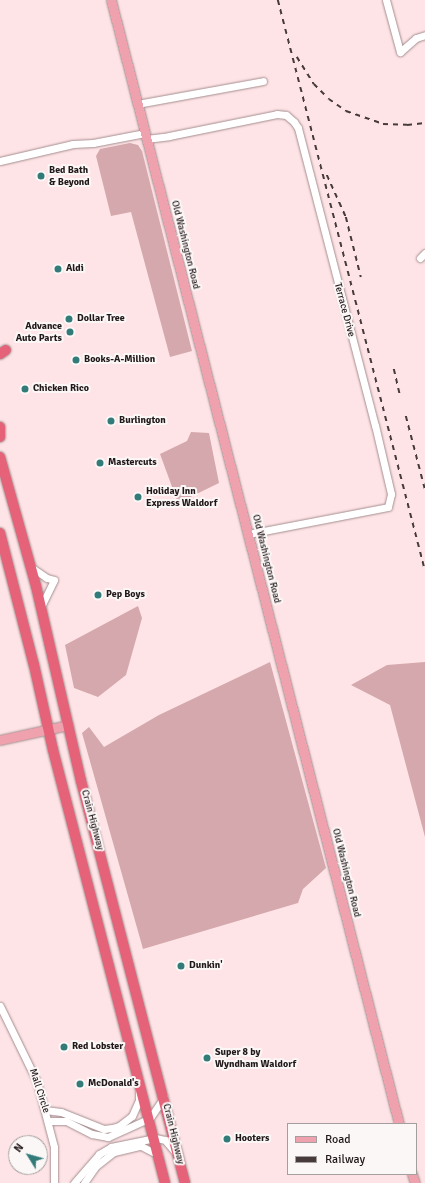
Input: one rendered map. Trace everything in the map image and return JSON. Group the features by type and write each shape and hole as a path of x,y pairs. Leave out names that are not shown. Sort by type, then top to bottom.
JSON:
{"highway":[{"path":"0,349 6,350 0,354"},
{"path":"0,427 0,437"},
{"name":"Crain Highway","path":"0,457 30,566 68,725 185,1183"},
{"name":"Crain Highway","path":"0,533 34,665 48,730 150,1118 165,1183"}],"main road":[{"name":"Old Washington Road","path":"111,0 400,1123"},
{"path":"0,740 68,725"}],"street":[{"path":"386,0 400,52 416,38 425,35"},
{"path":"137,104 263,81"},
{"name":"Terrace Drive","path":"145,136 169,136 277,114 286,115 294,122 298,128 375,424 391,494 388,507 248,534"},
{"path":"0,161 73,144 93,143 145,136"},
{"path":"30,566 47,578 54,580 40,607"},
{"name":"Mall Circle","path":"0,1006 38,1082 48,1120 54,1152 54,1183"},
{"path":"45,1110 66,1113 104,1129 119,1126 132,1116 137,1107 139,1078"},
{"path":"48,1120 66,1121 92,1134 108,1137 150,1118 164,1097"},
{"path":"74,1183 103,1150 119,1144 155,1138 165,1140 181,1164"},
{"path":"84,1183 99,1162 114,1152 141,1146 159,1155"}],"shaded area":[{"path":"130,143 138,145 142,151 192,351 170,357 131,212 111,216 96,156 100,149"},
{"path":"191,432 209,433 219,483 178,503 160,454 187,441"},
{"path":"138,606 142,618 126,675 98,697 74,688 65,645"},
{"path":"270,662 326,868 303,889 298,903 143,949 82,733 89,727 104,747 159,715"},
{"path":"425,662 425,837 390,705 351,685 387,665"}],"railway":[{"path":"278,0 425,570"},
{"path":"297,57 314,84 329,99 346,111 383,124 407,125 425,123"},
{"path":"327,175 346,217 361,277"},
{"path":"394,369 400,394"},
{"path":"406,416 425,489"}],"place":[{"name":"Bed Bath & Beyond","path":"41,176"},
{"name":"Aldi","path":"58,269"},
{"name":"Dollar Tree","path":"69,319"},
{"name":"Advance Auto Parts","path":"70,332"},
{"name":"Books-A-Million","path":"76,360"},
{"name":"Chicken Rico","path":"25,389"},
{"name":"Burlington","path":"111,421"},
{"name":"Mastercuts","path":"100,463"},
{"name":"Holiday Inn Express Waldorf","path":"138,497"},
{"name":"Pep Boys","path":"98,595"},
{"name":"Dunkin'","path":"181,966"},
{"name":"Red Lobster","path":"64,1047"},
{"name":"Super 8 by Wyndham Waldorf","path":"207,1058"},
{"name":"McDonald's","path":"80,1084"},
{"name":"Hooters","path":"227,1139"}]}
